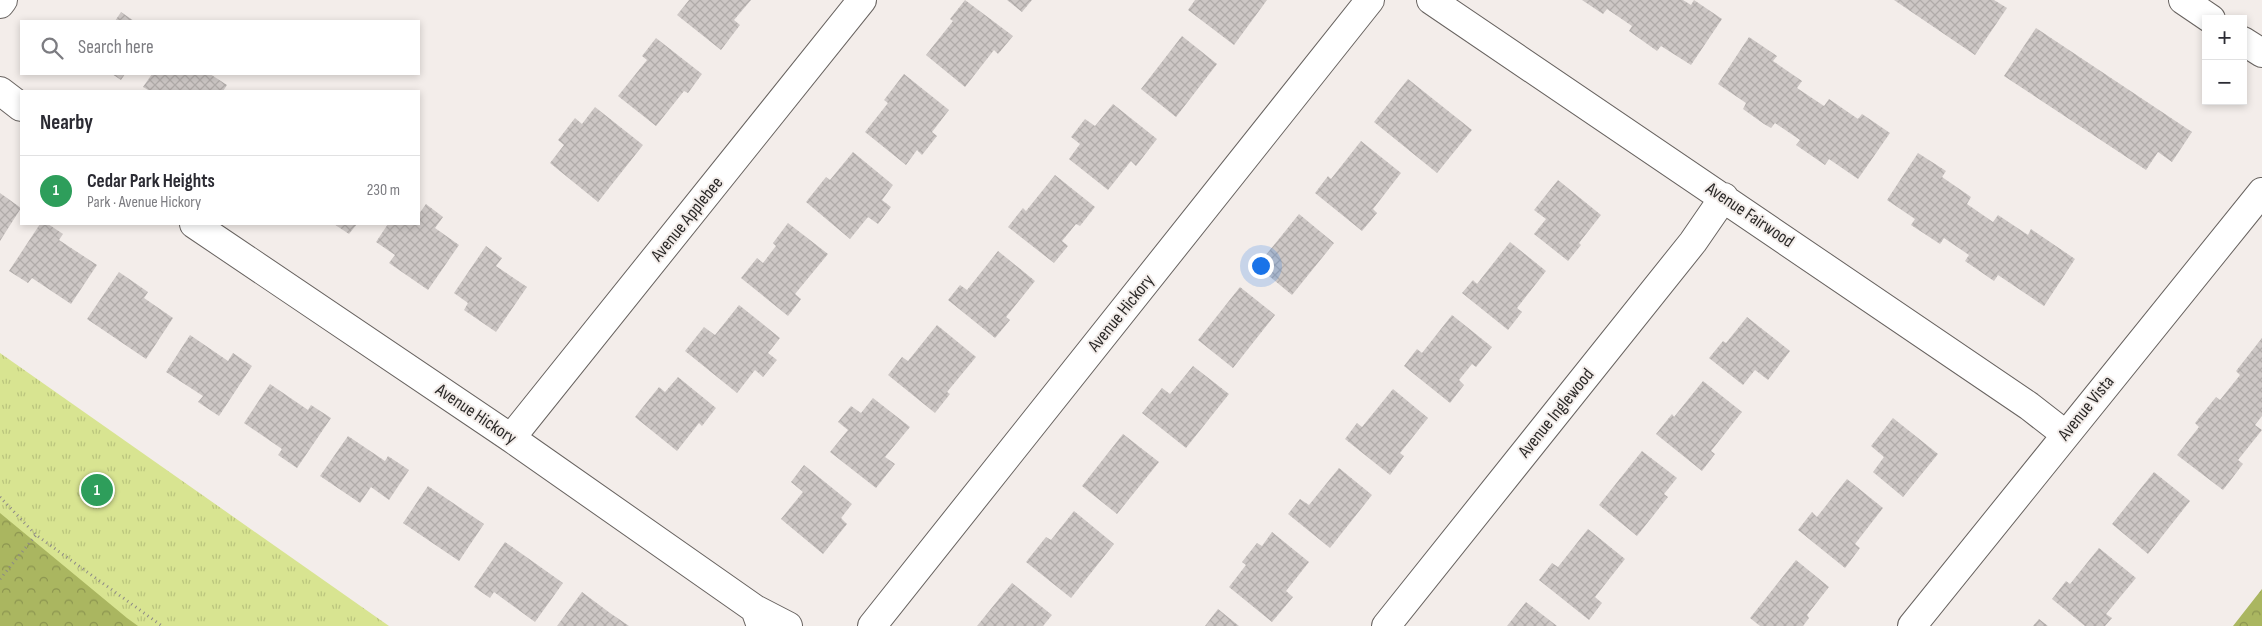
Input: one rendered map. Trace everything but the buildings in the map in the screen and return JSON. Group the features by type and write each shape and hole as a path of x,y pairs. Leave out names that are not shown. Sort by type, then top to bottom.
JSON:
{"street":[{"path":"0,4 3,0"},
{"name":"Avenue Applebee","path":"511,438 862,0"},
{"name":"Avenue Hickory","path":"872,626 1370,0"},
{"name":"Avenue Fairwood","path":"1431,0 2029,406 2065,434"},
{"path":"2183,0 2205,15"},
{"path":"2247,43 2262,53"},
{"path":"0,91 20,105"},
{"name":"Avenue Vista","path":"1912,626 2262,192"},
{"name":"Avenue Inglewood","path":"1386,626 1692,242 1724,198"},
{"name":"Avenue Hickory","path":"195,225 511,438 758,618 788,626"}],"path":[{"path":"0,497 36,535 162,626"},
{"path":"0,579 36,535"}],"green space":[{"path":"0,353 389,626 0,626"},
{"path":"0,513 127,618 138,626 0,626"},
{"path":"2262,589 2262,626 2233,626"}],"place":[{"name":"Cedar Park Heights","path":"97,490"}]}
